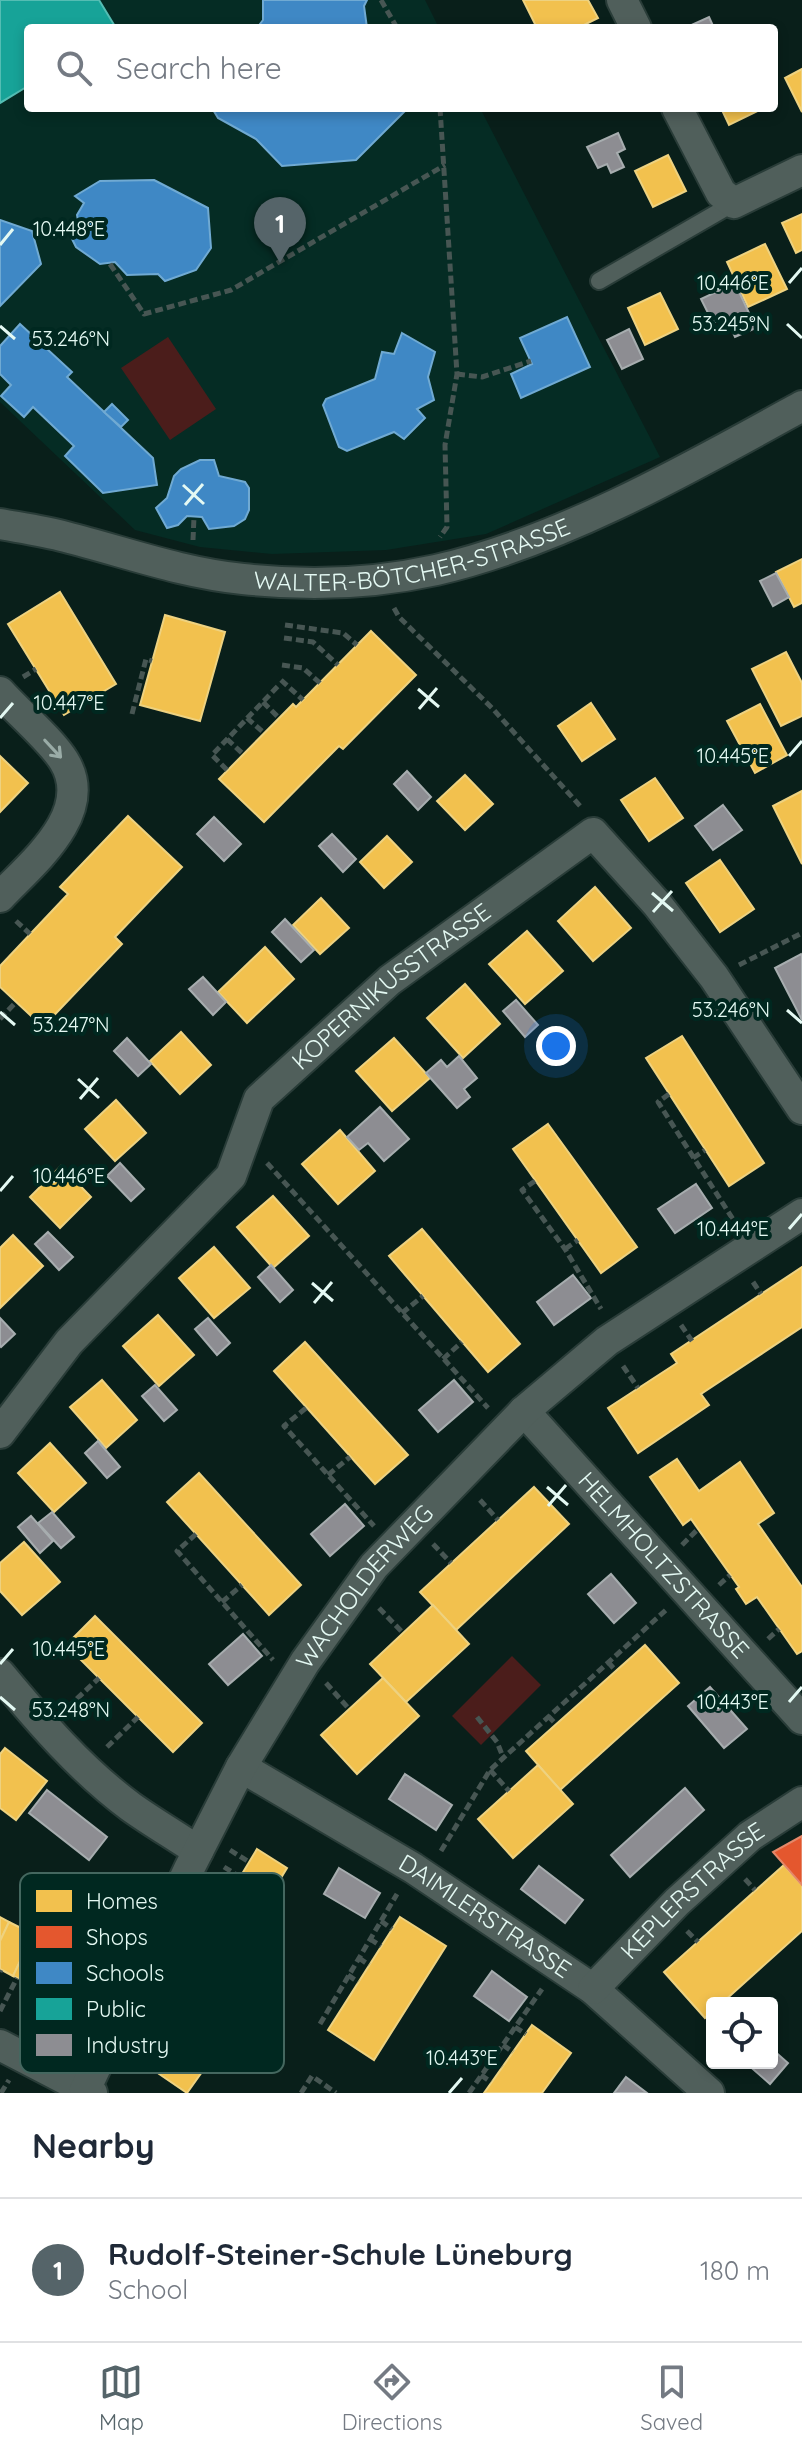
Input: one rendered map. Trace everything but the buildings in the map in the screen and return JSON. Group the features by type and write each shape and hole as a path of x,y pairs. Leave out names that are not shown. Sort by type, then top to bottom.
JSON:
{"street":[{"path":"622,0 634,24"},
{"path":"679,112 721,193 734,203 802,170"},
{"name":"WALTER-BÖTCHER-STRASSE","path":"0,524 62,536 192,572 240,579 289,584 388,578 475,559 548,533 631,496 802,406"},
{"path":"0,692 63,759 72,778 71,801 63,826 51,844 0,897"},
{"path":"593,833 657,904 714,977 802,1109"},
{"name":"KOPERNIKUSSTRASSE","path":"0,1433 69,1342 231,1176 259,1099 390,980 593,833"},
{"name":"WACHOLDERWEG","path":"188,1873 241,1767 293,1682 359,1586 393,1546 515,1420 617,1335 802,1214"},
{"name":"HELMHOLTZSTRASSE","path":"515,1420 685,1592 802,1719"},
{"path":"0,1674 45,1729 85,1768 130,1806 198,1851"},
{"name":"DAIMLERSTRASSE","path":"241,1767 420,1872 593,1989 709,2093"},
{"name":"KEPLERSTRASSE","path":"593,1989 677,1902 750,1836 802,1802"},
{"path":"53,2073 88,2091"}],"lane":[{"path":"599,281 734,203"}],"path":[{"path":"381,0 395,24"},
{"path":"440,112 457,374 445,445 447,527"},
{"path":"110,264 144,314 231,290 445,165"},
{"path":"457,374 482,377 531,361"},
{"path":"392,605 399,617 492,708 587,813 593,833"},
{"path":"285,625 343,633 357,645"},
{"path":"284,638 313,642 338,665"},
{"path":"132,714 146,659 152,661"},
{"path":"282,665 303,668 320,683"},
{"path":"227,770 212,755 281,682 303,700"},
{"path":"263,702 279,718"},
{"path":"247,718 264,733"},
{"path":"227,739 243,754"},
{"path":"714,977 802,933"},
{"path":"0,1019 16,1002"},
{"path":"669,1094 658,1102 750,1247"},
{"path":"245,1138 443,1359 515,1420"},
{"path":"693,1158 705,1150"},
{"path":"535,1181 522,1190 565,1249 617,1335"},
{"path":"565,1249 578,1240"},
{"path":"402,1313 423,1296"},
{"path":"443,1359 462,1342"},
{"path":"306,1408 284,1426 393,1546"},
{"path":"328,1475 350,1457"},
{"path":"196,1534 177,1551 293,1682"},
{"path":"222,1602 242,1585"},
{"path":"320,2024 381,1921 420,1872 490,1770 685,1592"},
{"path":"608,1662 616,1671"},
{"path":"45,1729 99,1678"},
{"path":"548,1716 556,1724"},
{"path":"85,1768 138,1717"},
{"path":"477,1717 497,1742 503,1757"},
{"path":"490,1770 509,1791"},
{"path":"381,1921 392,1929"},
{"path":"370,1939 381,1946"},
{"path":"359,1958 369,1965"},
{"path":"471,2092 558,1966"},
{"path":"348,1975 358,1982"},
{"path":"0,2011 17,1978"},
{"path":"338,1993 347,2000"},
{"path":"327,2012 336,2018"},
{"path":"515,2027 526,2034"},
{"path":"7,2049 20,2030"},
{"path":"503,2045 513,2052"},
{"path":"492,2060 502,2067"},
{"path":"481,2075 491,2082"},
{"path":"301,2093 312,2076 336,2093"}],"shaded area":[{"path":"0,0 425,0 437,24 24,24 24,112 482,112 660,457 486,534 386,550 272,554 200,547 135,530 0,402"},
{"path":"168,337 216,409 170,440 121,368"},
{"path":"512,1656 541,1685 481,1745 452,1716"}],"place":[{"name":"Rudolf-Steiner-Schule Lüneburg","path":"280,263"}]}
